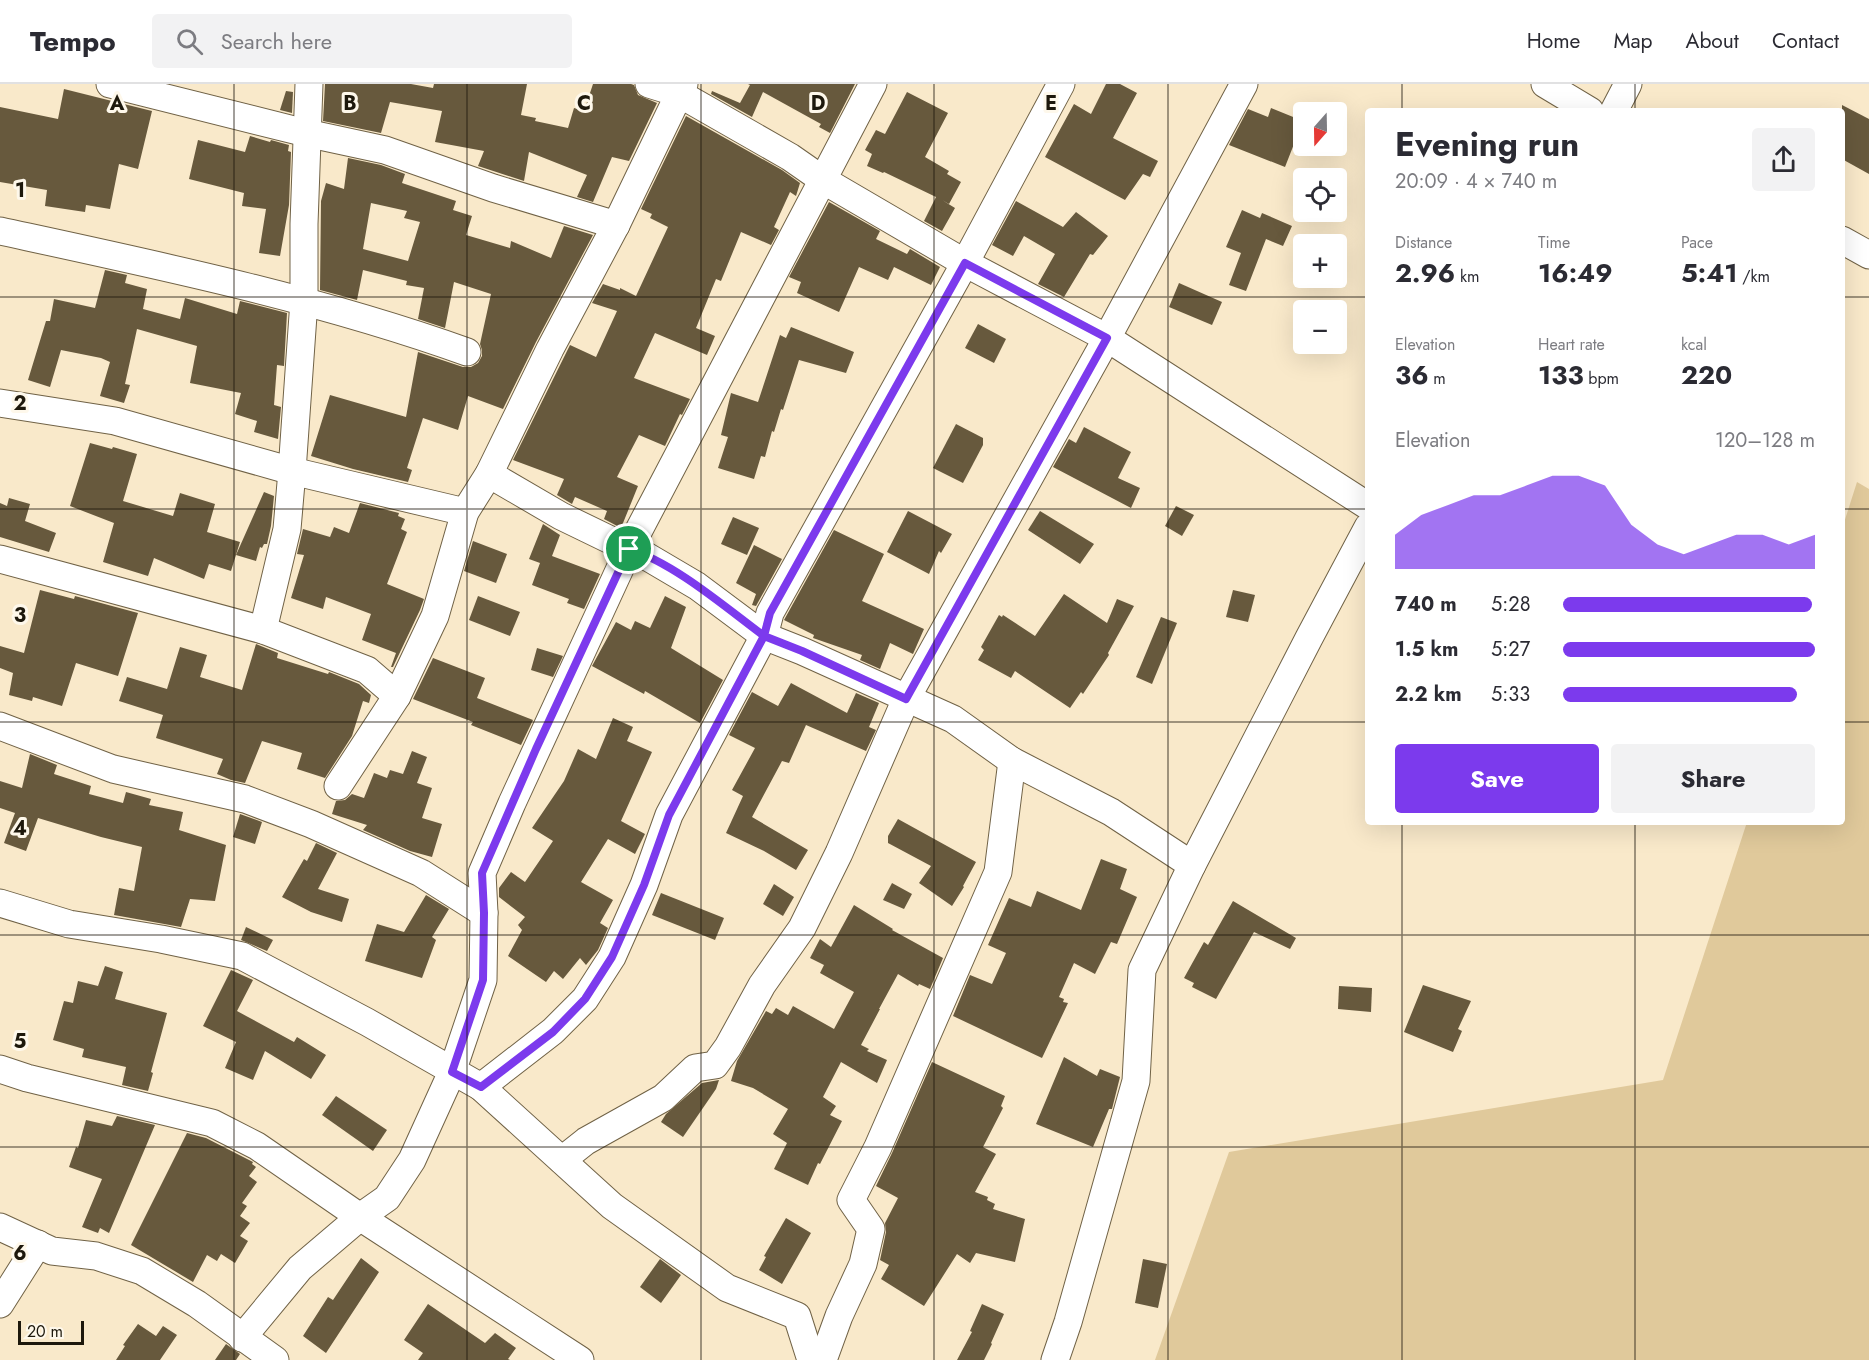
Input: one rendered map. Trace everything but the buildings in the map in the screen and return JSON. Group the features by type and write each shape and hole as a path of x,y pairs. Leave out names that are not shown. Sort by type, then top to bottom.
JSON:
{"street":[{"path":"110,84 306,134 385,150 494,188 616,225"},
{"path":"263,630 287,529 292,471 304,301 306,134 309,84"},
{"path":"649,84 681,89 823,180 965,263 1107,338 1365,504"},
{"path":"242,1338 300,1268 360,1217 387,1198 412,1160 452,1072 483,980 482,873 531,760 629,549 873,84"},
{"path":"481,1087 553,1032 585,999 612,957 644,885 669,815 764,636 770,613 965,263 1061,84"},
{"path":"562,1160 586,1141 663,1098 695,1068 715,1065 728,1047 762,985 802,927 839,853 906,699 1107,338 1244,84"},
{"path":"1545,84 1585,108"},
{"path":"1560,108 1571,84"},
{"path":"1616,108 1628,84"},
{"path":"338,786 397,696 435,616 465,512 489,474 550,349 616,225 681,89"},
{"path":"0,231 135,260 304,301 467,352"},
{"path":"1845,242 1869,255"},
{"path":"0,404 115,421 292,471 465,512"},
{"path":"489,474 561,516 641,553 697,586 764,636 953,719 1012,761 1111,812 1192,865"},
{"path":"1055,1360 1068,1322 1136,1081 1142,970 1192,865 1365,533"},
{"path":"0,559 263,630 367,670 397,696"},
{"path":"0,726 113,769 245,799 311,824 421,873 484,913"},
{"path":"823,1360 839,1316 863,1264 871,1229 851,1200 878,1147 998,872 1012,761"},
{"path":"0,903 69,924 161,939 242,956 367,1022 481,1087 612,1206 727,1288 797,1316 811,1360"},
{"path":"0,1069 27,1078 212,1124 257,1146 360,1217 580,1360"},
{"path":"0,1227 52,1251 96,1256 142,1271 197,1304 275,1360"},
{"path":"0,1304 38,1244"}],"shaded area":[{"path":"1857,482 1869,489 1869,1360 1155,1360 1229,1152 1663,1080 1746,825 1845,825 1845,520"}],"route":[{"path":"629,549 536,749 482,873 483,980 452,1072 481,1087 553,1032 585,999 612,957 644,885 669,815 764,636 906,699 1107,338 965,263 770,613 764,636 697,586 641,553 629,549"}]}
